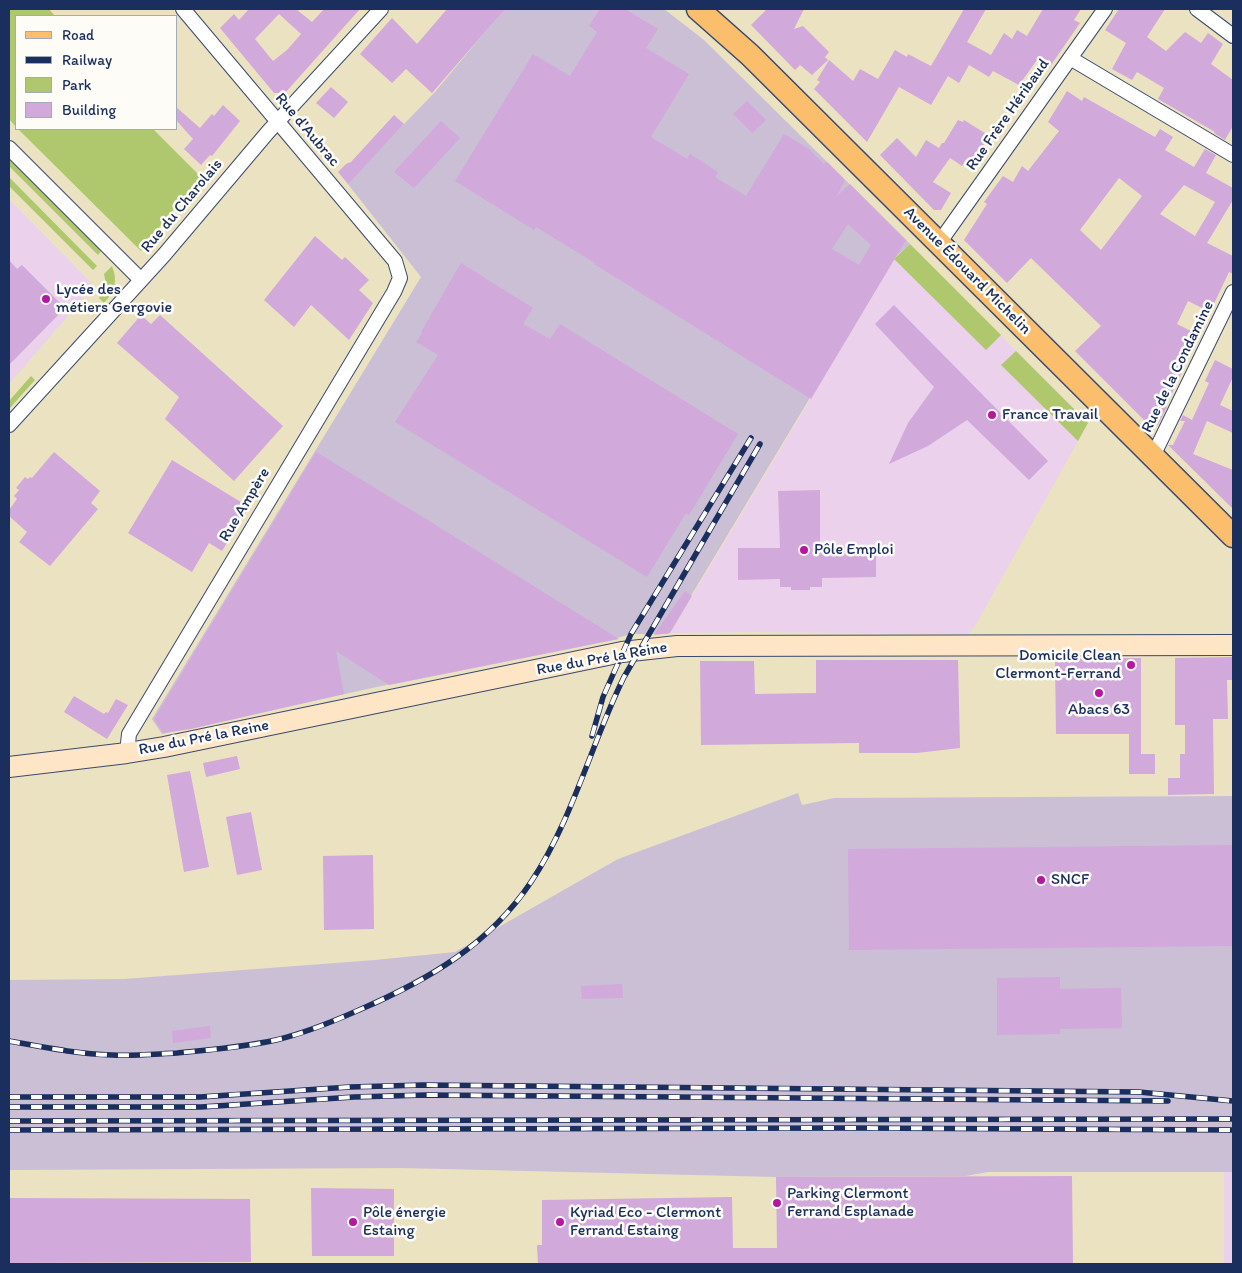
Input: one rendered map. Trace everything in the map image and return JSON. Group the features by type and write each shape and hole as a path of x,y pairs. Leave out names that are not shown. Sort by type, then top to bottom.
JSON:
{"main road":[{"name":"Avenue Édouard Michelin","path":"698,9 722,17 769,74 1233,536"},
{"name":"Rue du Pré la Reine","path":"9,767 127,753 184,743 622,652 677,646 1233,645"}],"street":[{"name":"Rue d'Aubrac","path":"183,9 395,261 400,278"},
{"name":"Rue du Charolais","path":"9,425 141,280 277,121 381,9"},
{"name":"Rue Frère Héribaud","path":"939,243 1105,9"},
{"path":"1197,9 1233,36"},
{"path":"1070,58 1233,155"},
{"path":"9,148 141,280"},
{"name":"Rue Ampère","path":"127,753 129,734 389,300 400,278"},
{"name":"Rue de la Condamine","path":"1153,456 1233,292"}],"shaded area":[{"path":"504,9 664,9 704,40 910,244 894,258 668,634 631,634 162,734 152,719 421,277 347,183 435,92"},
{"name":"Lycée des métiers Gergovie","path":"9,199 94,286 9,384"},
{"path":"906,240 1088,423 974,628 968,634 670,633"},
{"path":"798,793 802,805 834,798 1233,796 1233,1172 988,1172 966,1176 776,1177 401,1168 9,1170 9,980 124,979 455,952 618,859"},
{"path":"1224,1172 1233,1172 1233,1264 1224,1264"}],"green space":[{"path":"9,9 49,9 54,15 15,15 15,126 9,119"},
{"path":"19,130 154,130 201,177 141,251"},
{"path":"9,159 101,251 98,255 9,166"},
{"path":"9,177 97,266 93,270 9,186"},
{"path":"910,244 1001,335 986,350 894,259"},
{"path":"112,266 115,276 114,286 104,303 99,298 106,284 104,274"},
{"path":"1016,351 1088,423 1078,441 1001,365"},
{"path":"31,376 35,380 9,409 9,401"}],"building":[{"path":"249,9 296,9 312,22 324,9 360,9 285,93 274,93 220,28 234,14 239,20","holes":["279,14 301,34 287,50 273,61 255,39"]},
{"path":"447,9 505,9 432,93 406,69 392,83 360,54 392,18 417,44"},
{"path":"600,9 625,9 658,29 646,48 689,74 651,137 687,159 690,154 718,172 715,177 746,196 784,134 809,149 824,164 827,162 845,180 836,197 850,184 906,240 811,399 595,263 536,227 534,230 455,181 533,54 570,76 597,32 589,26","holes":["848,224 871,245 859,265 832,249"]},
{"path":"767,9 804,9 794,29 803,26 829,52 825,57 828,60 812,75 800,65 795,70 751,25"},
{"path":"964,9 986,9 967,42 991,55 1004,33 1012,39 1017,30 1027,36 1043,9 1081,9 1074,20 1080,23 1049,68 1037,60 1019,85 993,71 989,77 969,65 959,83 948,76 931,105 899,87 867,142 814,89 820,82 817,80 829,60 853,81 860,69 878,79 895,50 907,57 908,54 931,66"},
{"path":"1119,9 1165,9 1147,37 1166,51 1185,32 1201,43 1208,33 1223,44 1211,64 1233,80 1233,126 1225,140 1215,132 1158,99 1164,88 1137,72 1132,80 1112,69 1126,43 1105,30"},
{"path":"331,87 348,102 334,118 316,103"},
{"path":"1067,91 1082,101 1084,97 1155,137 1160,129 1173,137 1165,150 1194,167 1205,149 1216,155 1206,173 1233,188 1233,200 1207,243 1233,256 1233,274 1229,272 1210,312 1188,301 1177,324 1199,335 1158,425 1150,426 1075,351 1101,326 1031,258 1007,283 964,240 987,204 984,202 1003,176 1013,182 1022,166 1028,171 1059,131 1048,122","holes":["1119,178 1142,196 1101,250 1080,230","1184,185 1215,202 1195,236 1160,214"]},
{"path":"747,101 766,120 752,133 733,114"},
{"path":"223,105 240,121 212,156 210,155 201,165 184,149 193,139 178,122 178,109 200,128 212,114 214,116"},
{"path":"394,115 404,124 348,184 338,172 351,162"},
{"path":"958,120 963,122 964,120 988,135 984,141 986,142 970,162 966,160 962,166 950,158 933,182 951,193 941,210 934,210 880,155 897,138 916,157 926,140 939,148"},
{"path":"441,121 460,138 414,188 394,172"},
{"path":"315,236 342,260 345,257 369,280 359,290 373,303 349,340 311,305 294,327 264,300"},
{"path":"9,260 17,269 22,265 65,308 9,365"},
{"path":"461,263 533,308 523,324 550,339 560,324 738,434 689,515 686,513 647,577 395,422 438,355 416,342"},
{"path":"894,305 1048,461 1029,480 967,420 928,446 889,464 908,423 934,387 875,324"},
{"path":"141,315 151,324 160,315 283,426 234,481 165,419 179,397 117,343"},
{"path":"1215,360 1233,369 1233,377 1220,405 1233,411 1233,433 1207,421 1193,454 1233,470 1233,509 1168,445 1173,445 1185,421 1180,421 1183,415 1192,420 1209,383 1205,381"},
{"path":"54,452 100,491 91,503 98,509 50,566 19,542 27,532 9,516 9,510 17,499 14,496 19,490 16,488 25,477 28,479 32,478"},
{"path":"316,452 619,639 389,685 336,651 344,694 191,729 163,733 154,719"},
{"path":"172,460 249,507 222,551 209,543 192,572 128,533"},
{"path":"820,490 820,547 876,546 876,577 822,578 822,587 810,587 810,590 791,590 791,587 780,587 780,579 738,580 738,548 780,548 778,491"},
{"path":"685,591 692,596 670,633 654,635"},
{"path":"1233,657 1233,680 1227,680 1228,719 1213,719 1214,794 1168,795 1168,778 1180,778 1180,754 1185,754 1185,725 1175,725 1175,658"},
{"path":"1141,658 1141,754 1155,754 1155,774 1129,774 1129,734 1056,734 1055,659"},
{"path":"816,660 958,660 960,748 917,753 859,753 859,743 701,745 700,661 754,661 755,694 816,693"},
{"path":"74,696 104,714 108,713 116,699 128,705 107,739 64,712"},
{"path":"237,756 240,769 206,777 203,763"},
{"path":"190,771 209,867 184,872 167,775"},
{"path":"251,812 262,870 237,875 226,817"},
{"name":"SNCF","path":"1233,845 1233,946 849,950 848,849"},
{"path":"373,855 374,929 324,930 323,856"},
{"path":"1060,977 1060,989 1121,988 1122,1028 1060,1029 1060,1034 997,1035 997,978"},
{"path":"622,984 623,998 582,999 581,986"},
{"path":"210,1026 211,1038 173,1043 172,1031"},
{"path":"1072,1176 1073,1264 538,1264 537,1245 542,1245 542,1200 732,1197 733,1248 777,1248 776,1177"},
{"name":"Pôle énergie Estaing","path":"311,1188 394,1189 394,1256 312,1256"},
{"path":"9,1198 250,1199 251,1262 9,1263"}],"railway":[{"path":"592,736 603,697 631,634 751,438"},
{"path":"9,1041 73,1052 128,1055 177,1053 252,1045 276,1040 318,1027 409,986 433,973 476,942 514,904 546,858 559,833 601,728 624,677 760,444"},
{"path":"9,1097 200,1097 350,1087 423,1085 1139,1092 1233,1101"},
{"path":"9,1107 201,1107 354,1097 426,1095 1168,1101"},
{"path":"9,1121 1233,1119"},
{"path":"9,1130 852,1128 1233,1130"}],"place":[{"name":"Lycée des métiers Gergovie","path":"46,299"},
{"name":"France Travail","path":"992,415"},
{"name":"Pôle Emploi","path":"804,550"},
{"name":"Domicile Clean Clermont-Ferrand","path":"1131,665"},
{"name":"Abacs 63","path":"1099,693"},
{"name":"SNCF","path":"1041,880"},
{"name":"Parking Clermont Ferrand Esplanade","path":"777,1203"},
{"name":"Pôle énergie Estaing","path":"353,1222"},
{"name":"Kyriad Eco - Clermont Ferrand Estaing","path":"560,1222"}]}
